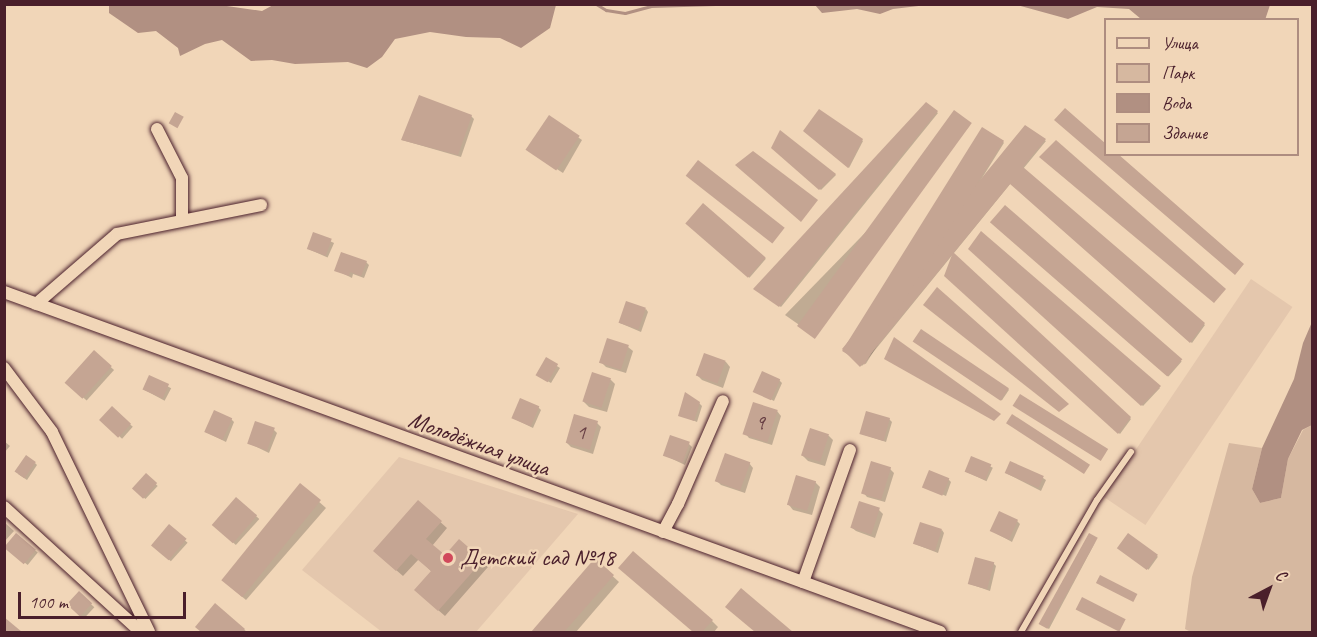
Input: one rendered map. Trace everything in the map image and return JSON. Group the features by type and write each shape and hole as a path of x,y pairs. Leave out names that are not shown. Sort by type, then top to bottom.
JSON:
{"street":[{"path":"157,129 182,178 182,219"},
{"path":"36,304 117,234 182,219 261,205"},
{"name":"Молодёжная улица","path":"4,292 940,633"},
{"path":"4,368 52,432 149,633"},
{"path":"663,532 678,504 723,401"},
{"path":"803,582 850,450"},
{"path":"4,507 141,633"}],"lane":[{"path":"1021,633 1097,500 1131,452"}],"shaded area":[{"path":"1251,279 1292,307 1145,525 1104,497"},
{"path":"399,457 578,514 476,632 382,632 302,570"}],"green space":[{"path":"1312,425 1312,632 1191,632 1185,629 1192,577 1229,443 1262,448 1252,489 1260,503 1281,498 1288,459 1303,430"}],"water":[{"path":"275,4 556,5 550,28 521,48 500,38 466,37 430,32 395,39 382,57 367,68 348,62 295,64 272,60 251,61 222,40 205,44 180,56 178,48 156,31 138,33 109,13 109,5 220,5 262,11"},
{"path":"815,5 927,5 893,9 880,14 857,9 822,13"},
{"path":"1017,5 1270,5 1266,18 1140,18 1129,9 1097,7 1068,19"},
{"path":"1312,322 1312,425 1302,430 1288,459 1281,498 1260,503 1252,489 1262,448 1294,379 1303,343"}],"building":[{"path":"419,95 472,115 458,155 401,140"},
{"path":"926,102 938,111 779,307 753,289"},
{"path":"1065,108 1104,142 1104,156 1120,156 1244,264 1235,275 1054,120"},
{"path":"819,109 863,139 848,168 803,131"},
{"path":"954,110 972,123 815,339 797,326"},
{"path":"175,112 184,117 177,128 169,123"},
{"path":"549,115 580,136 556,171 526,150"},
{"path":"1025,125 1046,139 1023,167 1205,323 1190,343 1010,184 860,367 842,349"},
{"path":"982,127 1004,141 864,365 842,351"},
{"path":"780,130 836,174 819,190 771,148"},
{"path":"1056,140 1226,289 1214,303 1039,157"},
{"path":"753,151 818,200 801,222 735,165"},
{"path":"698,160 785,228 772,243 686,176"},
{"path":"703,203 766,257 748,278 685,223"},
{"path":"1005,205 1182,359 1167,377 990,222"},
{"path":"981,231 1161,386 1141,406 968,249"},
{"path":"313,232 332,239 326,256 307,249"},
{"path":"341,252 367,261 361,276 350,272 349,276 334,271"},
{"path":"953,252 1131,417 1118,434 944,276"},
{"path":"937,287 1069,404 1059,412 923,305"},
{"path":"626,301 646,308 638,330 619,323"},
{"path":"921,329 1009,388 1000,401 913,341"},
{"path":"894,337 1001,414 994,421 884,359"},
{"path":"607,338 629,345 621,370 599,363"},
{"path":"94,350 112,366 82,399 65,383"},
{"path":"704,353 726,361 717,383 696,376"},
{"path":"546,357 558,364 548,382 536,375"},
{"path":"762,371 780,379 771,400 753,392"},
{"path":"592,372 611,378 601,408 582,401"},
{"path":"149,375 169,384 163,399 142,390"},
{"path":"685,392 700,402 694,421 678,416"},
{"path":"1020,394 1108,449 1101,461 1013,406"},
{"path":"520,398 539,406 531,426 511,418"},
{"path":"753,402 778,410 767,442 742,434"},
{"path":"112,406 131,424 118,438 99,420"},
{"path":"214,410 232,418 223,440 204,432"},
{"path":"866,411 890,418 883,441 859,434"},
{"path":"574,414 598,421 590,450 566,443"},
{"path":"1012,414 1090,465 1084,474 1006,423"},
{"path":"255,421 275,428 267,451 247,444"},
{"path":"810,428 829,434 820,462 801,456"},
{"path":"670,435 690,442 683,463 663,456"},
{"path":"725,453 750,462 740,490 715,481"},
{"path":"26,455 36,462 24,478 15,471"},
{"path":"971,456 991,464 985,480 965,472"},
{"path":"871,461 891,467 881,500 861,494"},
{"path":"1010,461 1044,476 1039,488 1005,473"},
{"path":"929,470 949,478 942,496 922,488"},
{"path":"146,473 157,483 143,499 132,489"},
{"path":"796,475 816,481 807,511 787,505"},
{"path":"300,483 321,500 242,597 221,580"},
{"path":"236,497 257,515 233,543 212,525"},
{"name":"Детский сад №18","path":"418,500 442,521 426,539 445,555 459,539 483,560 438,611 414,590 431,571 411,554 396,571 373,551"},
{"path":"859,501 880,508 871,534 850,528"},
{"path":"999,511 1018,520 1009,540 990,531"},
{"path":"920,522 942,529 935,551 913,544"},
{"path":"169,524 187,539 169,560 151,545"},
{"path":"16,533 36,550 24,564 4,548"},
{"path":"1089,533 1098,538 1047,629 1039,624"},
{"path":"1128,533 1158,555 1147,570 1117,548"},
{"path":"633,551 713,620 702,632 693,632 618,568"},
{"path":"975,557 994,562 987,589 968,584"},
{"path":"595,558 614,575 564,632 531,632"},
{"path":"1100,575 1137,594 1133,602 1096,583"},
{"path":"741,588 793,632 755,632 725,607"},
{"path":"79,591 92,603 80,616 67,604"},
{"path":"1082,597 1126,619 1119,632 1076,609"},
{"path":"215,603 245,629 242,632 201,632 195,627"},
{"path":"4,617 22,632 4,632"}],"waterway":[{"path":"596,4 606,10 625,13 651,6 715,4"}],"place":[{"name":"Детский сад №18","path":"448,558"}]}
